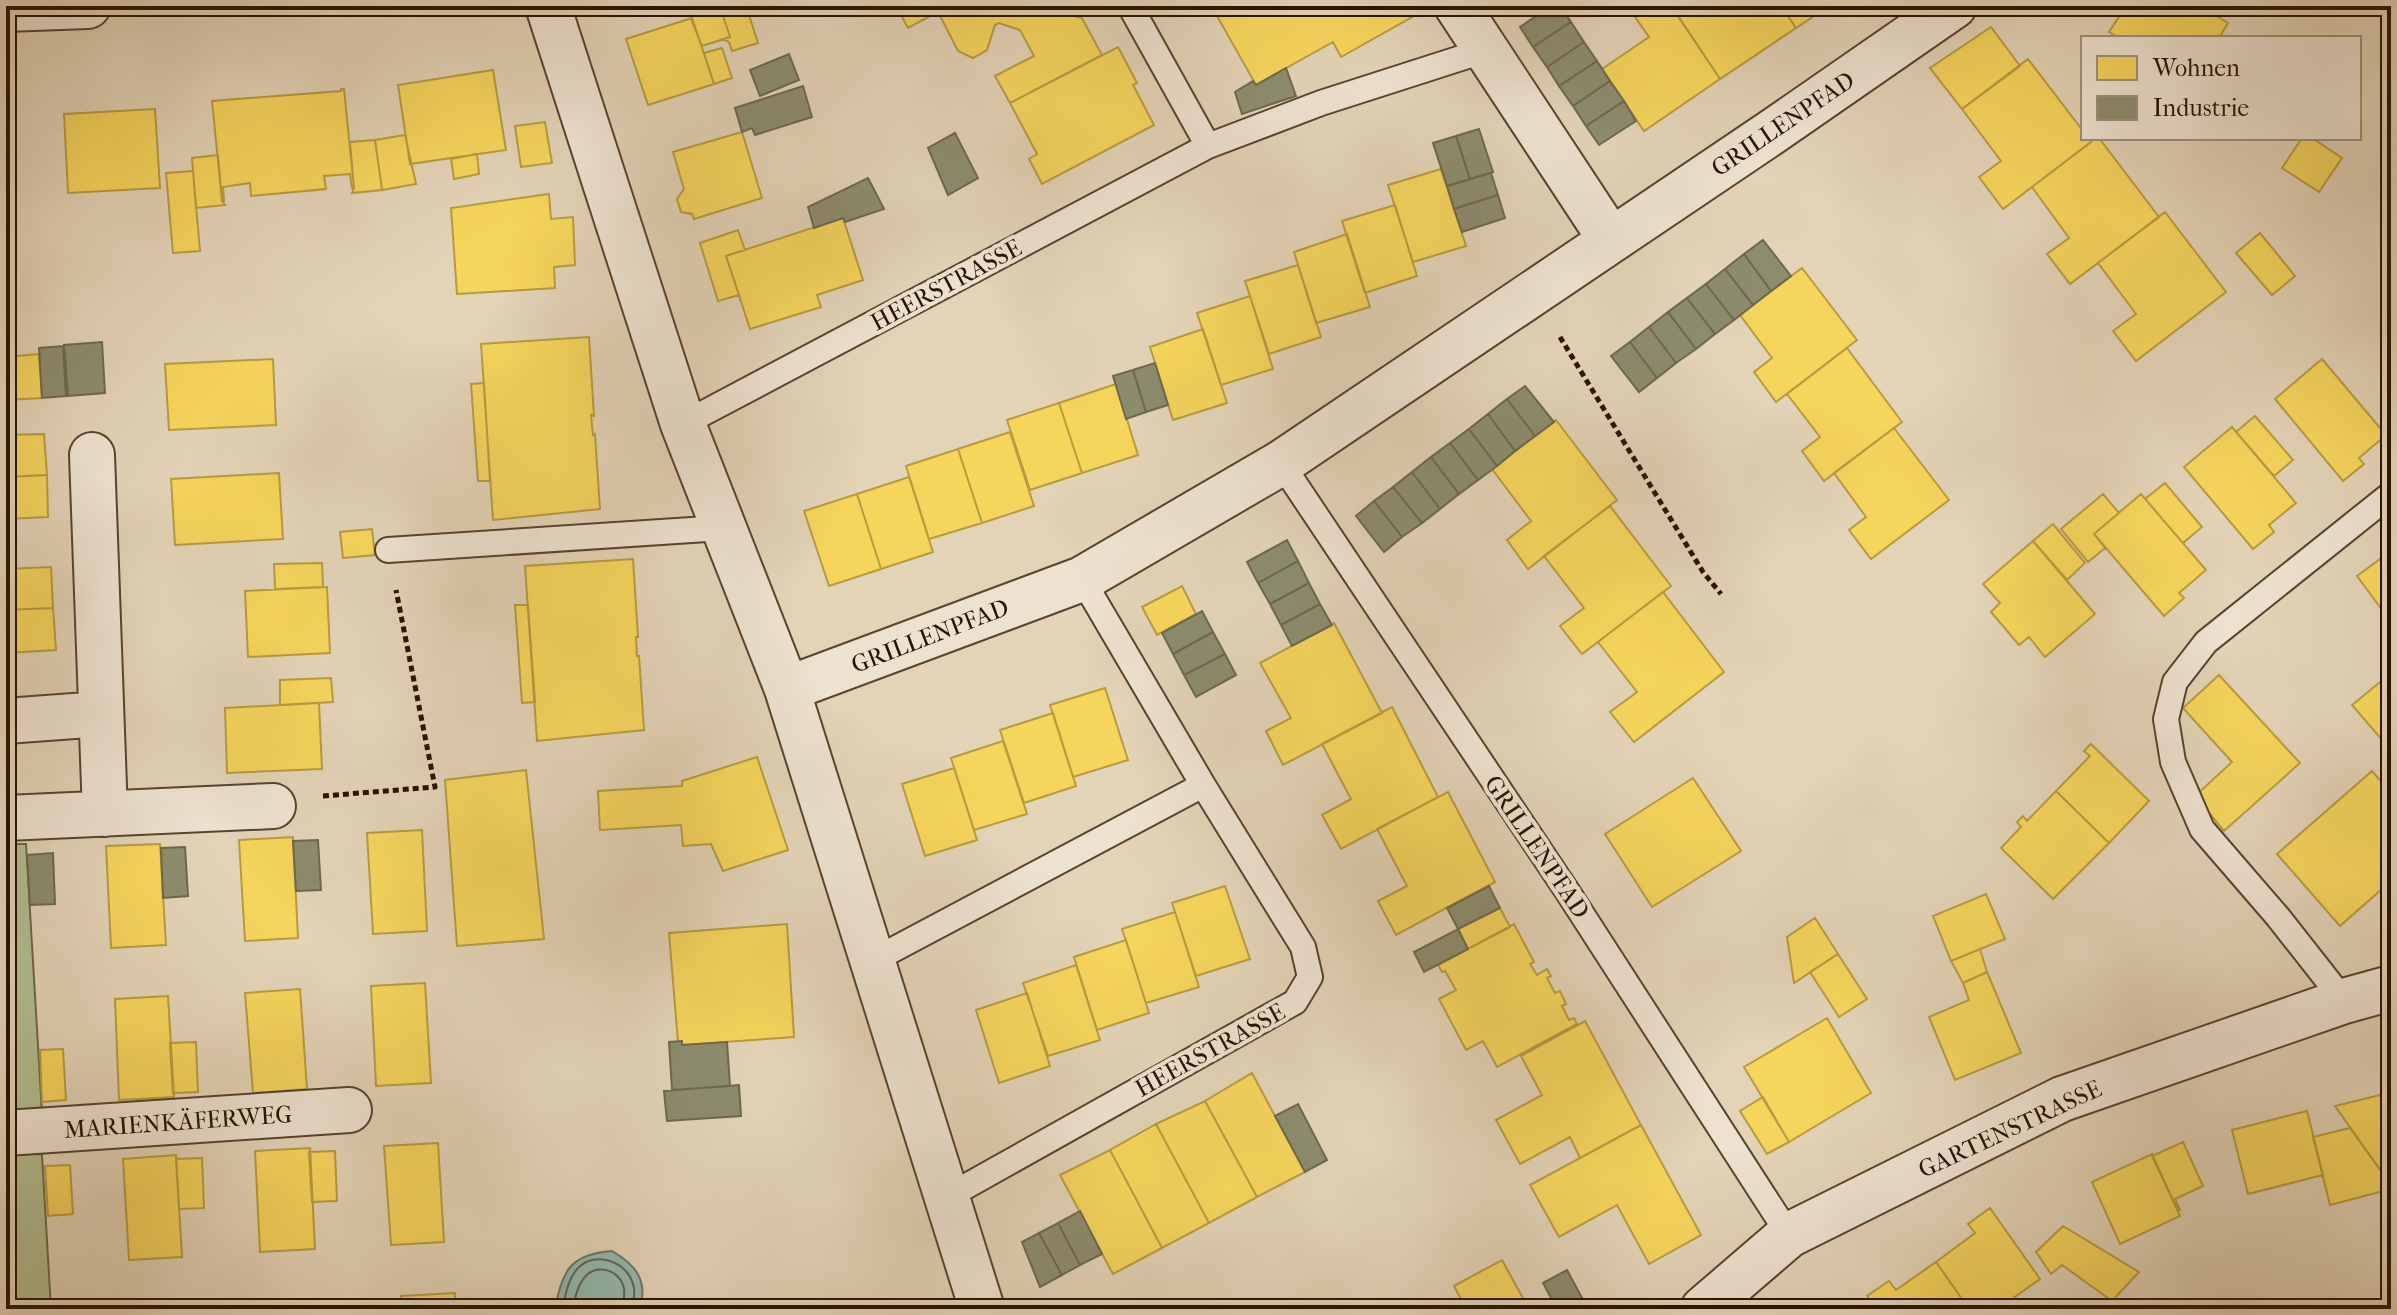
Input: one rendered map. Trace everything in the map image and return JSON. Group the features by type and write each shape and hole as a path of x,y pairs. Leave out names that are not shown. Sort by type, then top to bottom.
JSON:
{"street":[{"path":"6,9 88,6"},
{"path":"548,6 683,424 787,689 982,1309"},
{"name":"GRILLENPFAD","path":"787,689 1082,579 1281,463 1954,6"},
{"path":"1469,25 1611,240"},
{"path":"92,455 105,814"},
{"path":"6,721 101,714"},
{"path":"6,818 273,806"},
{"name":"GARTENSTRASSE","path":"1703,1309 1789,1235 2062,1099 2344,1001 2391,988"},
{"name":"MARIENKÄFERWEG","path":"6,1133 349,1110"}],"lane":[{"path":"1130,6 1208,146"},
{"name":"HEERSTRASSE","path":"683,424 1208,146 1321,103 1469,25"},
{"name":"GRILLENPFAD","path":"1281,463 1567,891 1789,1235"},
{"path":"2344,1001 2278,917 2202,829 2173,762 2166,719 2175,682 2206,642 2391,494"},
{"path":"388,550 722,528"},
{"name":"HEERSTRASSE","path":"947,1197 1295,1002 1310,977 1303,947 1082,579"},
{"path":"872,961 1203,785"}],"path":[{"path":"1533,293 1703,572 1721,594"},
{"path":"273,806 286,799 435,787 388,550"}],"green space":[{"path":"6,844 26,844 42,1113 6,1119"},
{"path":"28,1151 42,1155 51,1309 6,1309 6,1152"}],"water":[{"path":"612,1251 638,1274 642,1290 640,1309 555,1309 561,1284 571,1266 587,1256"}],"building: Wohnen":[{"path":"720,6 730,37 702,46 690,16"},
{"path":"720,6 746,6 758,43 732,51 729,42 723,39 730,37"},
{"path":"896,6 949,6 908,28"},
{"path":"949,6 1069,6 1067,14 1082,18 1102,55 1010,103 995,76 1034,56 1020,30 999,23 995,25 987,50 973,58 958,51 938,12"},
{"path":"1235,6 1406,6 1412,17 1341,57 1333,42 1256,85 1217,16"},
{"path":"1651,6 1671,6 1720,79 1644,131 1602,69 1649,37 1635,17"},
{"path":"1696,6 1781,6 1796,28 1720,79 1679,17"},
{"path":"1781,6 1829,6 1796,28"},
{"path":"2126,6 2200,6 2228,23 2220,36 2116,36 2109,32"},
{"path":"692,18 714,84 648,105 626,39"},
{"path":"1991,27 2020,66 1962,109 1930,68"},
{"path":"1118,47 1154,125 1042,184 1029,159 1037,154 1010,103"},
{"path":"722,48 732,78 714,84 704,53"},
{"path":"2028,59 2081,128 2081,140 2091,142 2003,209 1979,177 2001,161 1962,109"},
{"path":"493,70 506,150 410,164 398,85"},
{"path":"344,89 354,188 350,174 324,176 326,189 251,196 250,183 223,187 222,201 212,101"},
{"path":"155,109 160,188 68,193 64,114"},
{"path":"545,122 552,163 521,167 515,126"},
{"path":"742,132 762,198 694,219 692,214 681,212 677,199 684,189 673,152"},
{"path":"405,135 416,184 382,190 375,140"},
{"path":"375,140 382,190 352,193 350,142"},
{"path":"2093,140 2101,140 2159,217 2070,284 2047,254 2069,238 2032,187"},
{"path":"2301,140 2315,140 2342,158 2319,192 2282,168"},
{"path":"477,154 479,174 454,179 451,159"},
{"path":"218,155 222,201 225,205 196,208 192,158"},
{"path":"1441,169 1466,246 1413,262 1388,185"},
{"path":"193,171 200,251 173,253 166,173"},
{"path":"549,194 551,219 573,217 575,265 554,267 555,288 457,294 451,208"},
{"path":"1395,205 1417,276 1365,293 1342,221"},
{"path":"2165,212 2226,292 2136,361 2113,331 2136,314 2098,263"},
{"path":"843,218 863,280 817,295 821,307 750,329 726,256"},
{"path":"738,230 745,250 726,256 739,295 718,301 700,243"},
{"path":"2260,233 2295,276 2272,295 2236,253"},
{"path":"1347,234 1370,307 1316,323 1294,252"},
{"path":"1298,265 1321,337 1269,354 1245,281"},
{"path":"1802,268 1857,340 1776,402 1754,372 1772,358 1740,315"},
{"path":"1250,296 1273,369 1221,385 1197,313"},
{"path":"1203,329 1227,403 1173,420 1150,347"},
{"path":"589,337 594,416 591,415 600,509 493,520 481,344"},
{"path":"1847,348 1902,422 1824,481 1802,451 1820,437 1787,394"},
{"path":"39,354 42,398 6,400 6,357"},
{"path":"273,359 276,425 169,430 165,364"},
{"path":"2322,359 2386,435 2359,458 2364,464 2343,481 2275,399"},
{"path":"484,383 490,481 478,481 471,384"},
{"path":"1116,384 1138,455 1082,473 1059,403"},
{"path":"1059,403 1082,473 1030,490 1007,420"},
{"path":"2255,416 2293,460 2274,476 2236,432"},
{"path":"1556,420 1617,500 1528,569 1507,540 1531,521 1492,469"},
{"path":"2232,427 2296,503 2269,525 2274,532 2253,549 2184,467"},
{"path":"1894,428 1949,500 1871,559 1849,530 1866,517 1834,473"},
{"path":"1010,432 1034,506 982,523 958,449"},
{"path":"44,434 47,475 6,477 6,435"},
{"path":"958,449 982,523 929,539 906,466"},
{"path":"279,473 283,539 175,545 171,479"},
{"path":"47,475 48,517 6,519 6,477"},
{"path":"909,477 933,552 881,569 857,494"},
{"path":"2165,483 2202,527 2183,543 2145,499"},
{"path":"857,494 881,569 829,586 804,511"},
{"path":"2103,494 2119,513 2094,534 2105,548 2088,562 2061,529"},
{"path":"2141,494 2206,570 2179,593 2184,598 2164,616 2094,534"},
{"path":"1610,506 1671,586 1582,654 1560,626 1584,608 1544,556"},
{"path":"2053,524 2085,563 2067,580 2033,541"},
{"path":"372,529 375,555 343,558 340,532"},
{"path":"2033,541 2095,614 2045,657 2029,637 2019,645 1991,612 2000,603 1983,584"},
{"path":"2391,551 2391,622 2357,576"},
{"path":"633,559 644,730 537,741 525,566"},
{"path":"322,563 323,587 275,589 274,564"},
{"path":"51,567 53,608 6,610 6,569"},
{"path":"1182,586 1196,614 1157,635 1142,607"},
{"path":"327,587 330,653 248,657 245,591"},
{"path":"1663,592 1724,672 1634,742 1610,712 1637,692 1598,642"},
{"path":"515,605 528,605 535,702 522,703"},
{"path":"53,608 56,650 6,653 6,610"},
{"path":"1334,623 1382,713 1283,765 1266,731 1291,718 1260,663"},
{"path":"2391,673 2391,733 2382,740 2352,705"},
{"path":"2219,675 2300,763 2224,831 2195,796 2232,762 2183,708"},
{"path":"331,678 333,702 280,705 280,680"},
{"path":"1105,688 1128,760 1073,777 1050,705"},
{"path":"319,703 322,769 227,773 225,708"},
{"path":"1392,707 1438,797 1341,849 1322,815 1351,799 1322,744"},
{"path":"1053,713 1076,786 1024,803 1000,730"},
{"path":"1003,741 1027,814 974,830 951,758"},
{"path":"2091,744 2149,801 2109,843 2056,791 2090,756 2084,751"},
{"path":"757,757 788,850 723,871 711,844 683,846 681,825 600,830 598,791 682,786 682,781"},
{"path":"954,768 977,840 925,856 902,784"},
{"path":"526,770 544,939 457,946 445,780"},
{"path":"2372,771 2391,793 2391,881 2340,926 2277,854"},
{"path":"1693,778 1741,851 1652,907 1605,834"},
{"path":"2056,791 2109,843 2053,899 2001,848 2021,827 2017,822 2023,816 2027,821"},
{"path":"1448,792 1495,882 1396,935 1378,901 1407,886 1377,829"},
{"path":"422,830 427,931 373,934 367,833"},
{"path":"293,837 298,938 245,941 239,840"},
{"path":"160,844 166,945 111,948 106,846"},
{"path":"1225,886 1250,959 1196,976 1172,903"},
{"path":"1986,894 2005,939 1951,961 1933,916"},
{"path":"1500,908 1510,927 1468,949 1458,929"},
{"path":"1175,912 1199,987 1146,1003 1122,929"},
{"path":"1815,918 1838,954 1794,983 1787,937"},
{"path":"787,924 794,1037 682,1045 682,1041 678,1042 669,933"},
{"path":"1514,924 1534,962 1530,964 1537,975 1547,969 1551,976 1547,978 1555,993 1560,991 1566,1004 1562,1006 1569,1020 1574,1018 1577,1024 1497,1067 1483,1041 1466,1050 1439,999 1456,990 1438,965"},
{"path":"1126,940 1149,1013 1097,1030 1074,957"},
{"path":"1980,949 1987,972 1963,983 1951,961"},
{"path":"1838,954 1867,999 1839,1017 1810,972"},
{"path":"1076,965 1100,1040 1048,1056 1023,983"},
{"path":"1987,972 2021,1053 1955,1080 1929,1017 1969,1000 1963,983"},
{"path":"425,983 431,1083 376,1086 371,986"},
{"path":"300,989 307,1089 253,1093 245,993"},
{"path":"1027,993 1050,1066 999,1083 976,1010"},
{"path":"168,996 174,1097 119,1100 115,999"},
{"path":"1827,1018 1871,1093 1789,1142 1744,1067"},
{"path":"1585,1021 1641,1125 1580,1158 1570,1137 1520,1164 1496,1120 1542,1095 1521,1056"},
{"path":"196,1042 198,1092 173,1093 170,1043"},
{"path":"63,1049 66,1100 42,1102 40,1050"},
{"path":"1252,1073 1305,1172 1257,1197 1205,1101"},
{"path":"2384,1094 2391,1119 2391,1185 2335,1106"},
{"path":"1763,1097 1789,1142 1767,1154 1740,1111"},
{"path":"1205,1101 1257,1197 1209,1223 1156,1124"},
{"path":"2307,1111 2323,1175 2248,1194 2232,1130"},
{"path":"1156,1124 1209,1223 1162,1248 1110,1150"},
{"path":"1641,1125 1701,1235 1649,1264 1617,1205 1559,1237 1530,1185"},
{"path":"2350,1128 2391,1189 2330,1205 2313,1137"},
{"path":"2183,1142 2203,1186 2175,1199 2178,1211 2152,1156"},
{"path":"438,1143 444,1242 391,1245 384,1146"},
{"path":"310,1148 315,1249 260,1252 255,1151"},
{"path":"1110,1150 1162,1248 1113,1274 1060,1175"},
{"path":"335,1151 337,1201 312,1202 309,1152"},
{"path":"2152,1154 2180,1216 2120,1244 2092,1182"},
{"path":"176,1155 182,1257 129,1260 123,1159"},
{"path":"202,1158 204,1208 179,1209 176,1159"},
{"path":"70,1165 73,1214 48,1216 45,1166"},
{"path":"1990,1208 2040,1279 1998,1309 1969,1309 1936,1262 1975,1233 1968,1224"},
{"path":"2063,1226 2139,1272 2112,1301 2062,1265 2051,1274 2036,1252"},
{"path":"1502,1260 1529,1309 1466,1309 1454,1286"},
{"path":"1936,1262 1969,1309 1877,1309 1867,1296 1889,1281 1896,1290"},
{"path":"455,1293 455,1309 402,1309 401,1296"},
{"path":"317,1300 318,1309 264,1309 263,1302"}],"building: Industrie":[{"path":"1551,6 1560,6 1571,22 1533,47 1520,27"},
{"path":"1571,22 1584,42 1547,67 1533,47"},
{"path":"1584,42 1597,61 1559,86 1547,67"},
{"path":"789,54 799,80 760,96 750,70"},
{"path":"1597,61 1610,81 1573,106 1559,86"},
{"path":"1286,68 1296,96 1242,114 1235,92 1253,81 1256,85"},
{"path":"1610,81 1624,101 1586,126 1573,106"},
{"path":"803,86 812,117 755,135 752,128 742,132 735,108"},
{"path":"1624,101 1636,121 1599,145 1586,126"},
{"path":"6,112 9,112 11,163 6,163"},
{"path":"1479,129 1493,172 1470,179 1456,136"},
{"path":"955,133 978,178 948,195 928,148"},
{"path":"1456,136 1470,179 1447,186 1433,143"},
{"path":"1491,173 1498,195 1454,209 1447,186"},
{"path":"868,178 884,209 814,228 808,207"},
{"path":"1498,195 1505,218 1462,232 1454,209"},
{"path":"1763,240 1791,276 1771,291 1744,254"},
{"path":"1744,254 1771,291 1753,305 1725,269"},
{"path":"1725,269 1753,305 1734,320 1706,284"},
{"path":"1706,284 1734,320 1715,334 1687,298"},
{"path":"1687,298 1715,334 1696,349 1668,312"},
{"path":"1668,312 1696,349 1676,363 1649,327"},
{"path":"1649,327 1676,363 1657,378 1630,342"},
{"path":"102,342 105,393 68,396 64,345"},
{"path":"1630,342 1657,378 1639,392 1611,356"},
{"path":"63,346 66,396 42,398 39,348"},
{"path":"1155,363 1168,405 1146,412 1133,370"},
{"path":"1133,370 1146,412 1126,419 1113,376"},
{"path":"1525,386 1554,422 1535,436 1507,399"},
{"path":"1507,399 1535,436 1515,451 1488,414"},
{"path":"1488,414 1515,451 1497,466 1469,429"},
{"path":"1469,429 1497,466 1478,480 1450,443"},
{"path":"1450,443 1478,480 1459,494 1431,457"},
{"path":"1431,457 1459,494 1440,509 1412,472"},
{"path":"1412,472 1440,509 1422,523 1393,487"},
{"path":"1393,487 1422,523 1402,537 1374,501"},
{"path":"1374,501 1402,537 1384,552 1356,516"},
{"path":"1287,540 1298,561 1258,583 1247,562"},
{"path":"1298,561 1309,583 1270,604 1258,583"},
{"path":"1309,583 1320,604 1281,625 1270,604"},
{"path":"1320,604 1332,625 1292,646 1281,625"},
{"path":"1202,611 1213,632 1173,654 1162,633"},
{"path":"1213,632 1225,654 1184,675 1173,654"},
{"path":"1225,654 1236,675 1196,697 1184,675"},
{"path":"318,840 321,890 296,891 293,841"},
{"path":"185,847 188,896 163,898 161,848"},
{"path":"53,853 55,904 30,905 27,855"},
{"path":"1489,886 1500,908 1458,929 1447,908"},
{"path":"1458,929 1468,949 1424,972 1414,952"},
{"path":"682,1041 682,1045 727,1042 730,1086 672,1090 669,1042"},
{"path":"739,1085 741,1116 667,1121 664,1091"},
{"path":"1298,1104 1327,1160 1305,1172 1275,1116"},
{"path":"1080,1211 1102,1254 1080,1265 1058,1223"},
{"path":"1058,1223 1080,1265 1062,1275 1039,1233"},
{"path":"1039,1233 1062,1275 1040,1287 1022,1242"},
{"path":"1567,1270 1588,1309 1557,1309 1543,1283"}]}
